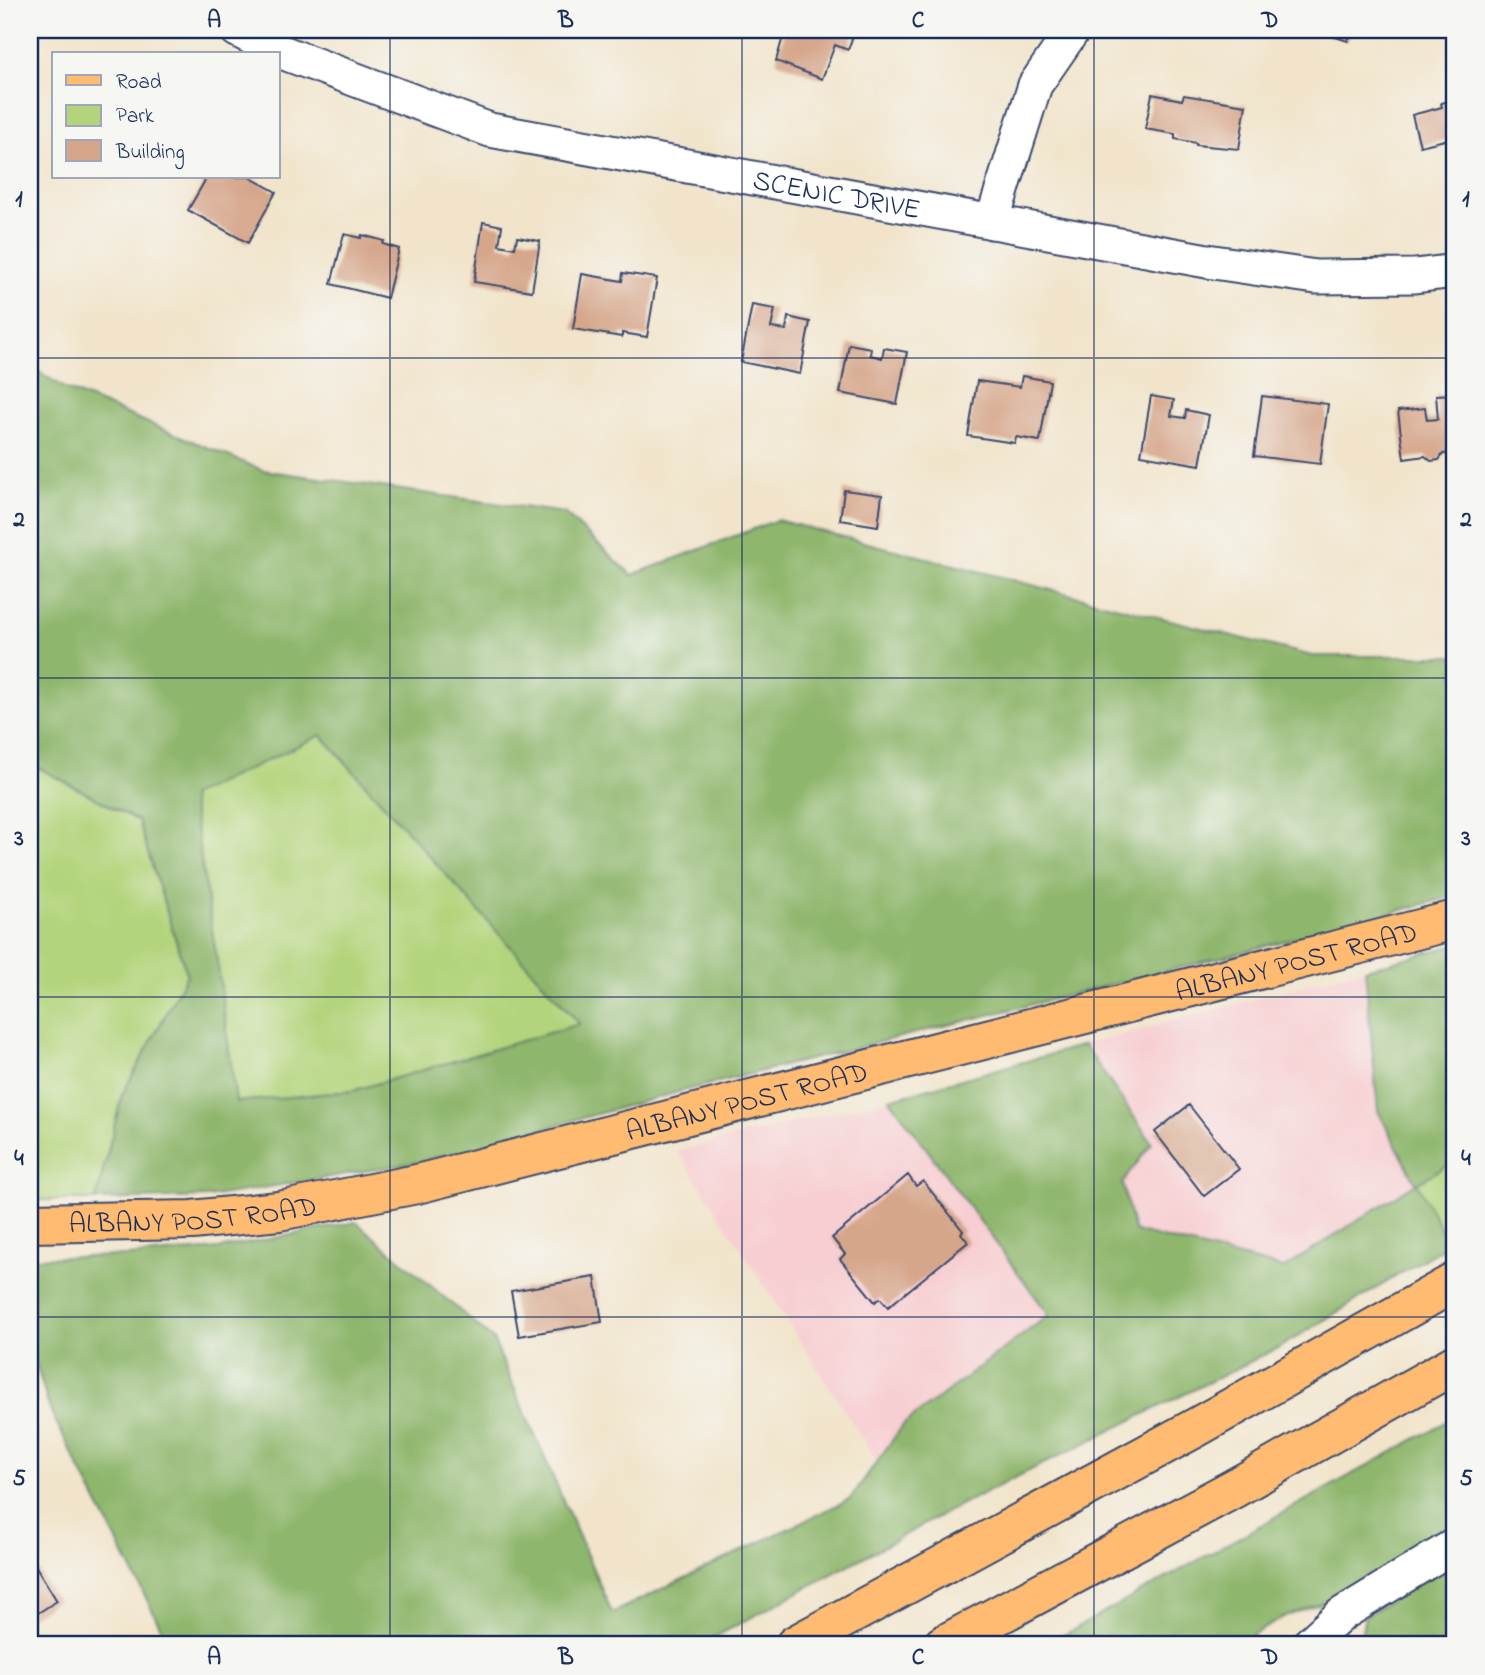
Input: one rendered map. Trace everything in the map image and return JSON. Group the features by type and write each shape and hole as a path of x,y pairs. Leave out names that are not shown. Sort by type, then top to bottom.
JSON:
{"main road":[{"name":"ALBANY POST ROAD","path":"30,1223 192,1220 290,1209 417,1184 1455,920"},
{"path":"795,1645 1209,1421 1455,1282"},
{"path":"943,1645 1233,1489 1455,1364"}],"street":[{"name":"SCENIC DRIVE","path":"237,30 271,48 490,130 1208,261 1316,277 1415,276 1455,271"},
{"path":"992,222 1035,85 1073,30"},
{"path":"1308,1645 1342,1614 1455,1545"}],"shaded area":[{"path":"1365,969 1378,1111 1416,1183 1284,1268 1134,1231 1084,1045"},
{"path":"890,1099 1050,1315 904,1424 877,1461 678,1151"}],"green space":[{"path":"30,366 66,389 262,470 564,513 632,575 777,520 1312,656 1455,656 1455,896 1223,957 686,1090 419,1162 208,1197 96,1200 122,1095 187,975 138,821 30,763","holes":["321,735 579,1023 352,1091 236,1102 191,796"]},
{"path":"321,734 580,1024 352,1091 236,1102 191,796"},
{"path":"30,763 138,821 187,975 122,1095 96,1200 30,1200"},
{"path":"1455,945 1455,1161 1417,1183 1449,1244 1280,1347 960,1505 700,1645 170,1645 50,1410 30,1344 30,1258 129,1256 219,1249 356,1222 493,1339 612,1613 850,1499 904,1424 1049,1315 890,1099 1084,1045 1152,1143 1122,1183 1134,1231 1284,1268 1416,1183 1378,1111 1365,969"},
{"path":"1455,1161 1455,1239 1449,1244 1416,1183"},
{"path":"1455,1417 1455,1529 1335,1597 1283,1618 1253,1634 1254,1645 1046,1645"},
{"path":"1455,1563 1455,1645 1359,1645 1365,1616"}],"building":[{"path":"785,30 855,30 848,50 835,45 822,79 776,61"},
{"path":"1313,30 1352,30 1348,41"},
{"path":"1152,94 1182,100 1184,95 1246,105 1239,149 1196,145 1175,139 1175,134 1145,129"},
{"path":"1455,100 1454,160 1449,139 1420,146 1412,115 1442,107 1441,103"},
{"path":"206,178 251,178 276,192 248,243 188,210"},
{"path":"483,222 502,226 499,245 515,248 517,237 540,241 532,291 474,282"},
{"path":"344,234 361,238 362,235 384,241 383,244 399,249 387,298 331,284"},
{"path":"623,273 657,278 647,337 622,333 622,337 573,329 582,274 622,281"},
{"path":"752,305 775,309 771,328 786,330 788,317 810,322 800,374 741,362"},
{"path":"849,344 871,348 870,355 882,358 884,348 907,352 897,404 840,393"},
{"path":"1022,376 1050,381 1040,441 1016,437 1015,443 968,436 977,381 1020,387"},
{"path":"1455,394 1455,453 1443,454 1439,460 1431,461 1425,456 1404,459 1398,411 1425,408 1427,420 1438,419 1436,395"},
{"path":"1151,396 1174,400 1171,416 1185,418 1186,410 1209,415 1200,465 1141,455"},
{"path":"1262,396 1328,404 1320,464 1254,456"},
{"path":"844,490 882,495 878,526 840,520"},
{"path":"1189,1105 1239,1169 1204,1196 1155,1132"},
{"path":"908,1175 916,1186 923,1181 963,1231 961,1233 968,1242 888,1307 880,1298 875,1302 840,1259 845,1254 832,1238"},
{"path":"595,1277 602,1322 519,1336 511,1291"},
{"path":"35,1565 57,1601 30,1618 30,1569"}]}
